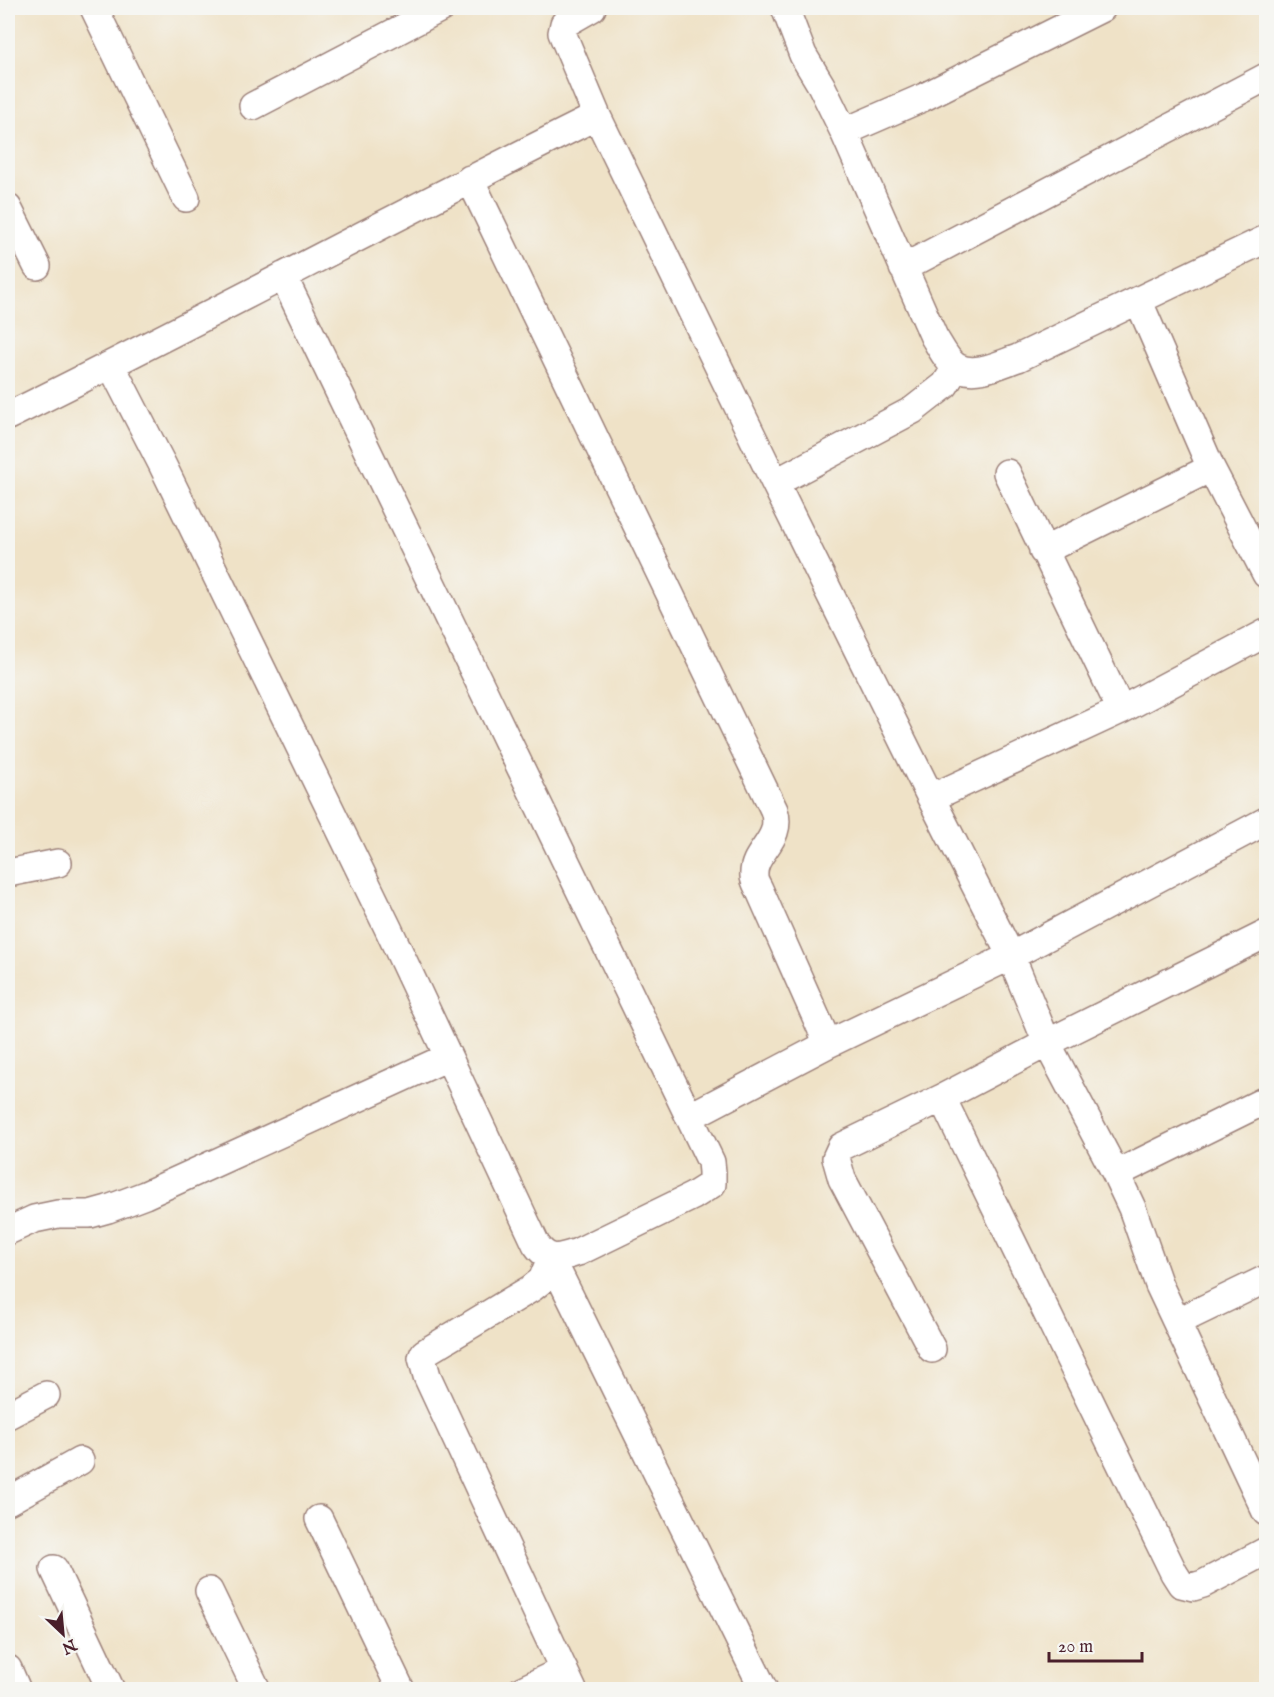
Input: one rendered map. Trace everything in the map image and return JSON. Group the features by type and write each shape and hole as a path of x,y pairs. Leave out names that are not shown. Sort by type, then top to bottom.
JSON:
{"street":[{"path":"94,8 186,198"},
{"path":"253,106 441,8"},
{"path":"592,8 564,24 562,33 597,116 775,483 1011,956 1047,1043 1116,1174 1132,1208 1160,1285 1266,1512"},
{"path":"787,8 803,55 844,132 917,302 934,337 956,367 970,371 985,369 1018,358 1139,302 1266,239"},
{"path":"844,132 922,98 1102,8"},
{"path":"903,268 1266,77"},
{"path":"8,416 597,116"},
{"path":"470,179 774,810 778,821 774,833 759,858 754,876 828,1044"},
{"path":"8,208 37,266"},
{"path":"111,365 162,464 388,928 536,1244 546,1255 559,1258 578,1252 693,1196 712,1184 711,1162 283,276"},
{"path":"1139,302 1211,468 1266,574"},
{"path":"775,483 913,410 945,385 956,367"},
{"path":"1043,550 1211,468"},
{"path":"1007,473 1120,710"},
{"path":"931,798 1120,710 1266,633"},
{"path":"689,1117 828,1044 1011,956 1266,821"},
{"path":"8,873 58,863"},
{"path":"932,1349 842,1179 836,1158 841,1147 1266,934"},
{"path":"8,1231 34,1219 58,1214 90,1214 146,1195 448,1057"},
{"path":"942,1098 1168,1562 1181,1584 1193,1587 1203,1584 1266,1551"},
{"path":"1116,1174 1266,1100"},
{"path":"522,1689 568,1680 427,1376 422,1358 424,1353 532,1288 542,1280 552,1258"},
{"path":"552,1258 764,1689"},
{"path":"1177,1322 1266,1279"},
{"path":"8,1415 46,1395"},
{"path":"8,1502 80,1461"},
{"path":"319,1519 401,1689"},
{"path":"54,1569 111,1689"},
{"path":"209,1591 257,1689"},
{"path":"8,1669 17,1689"}]}
